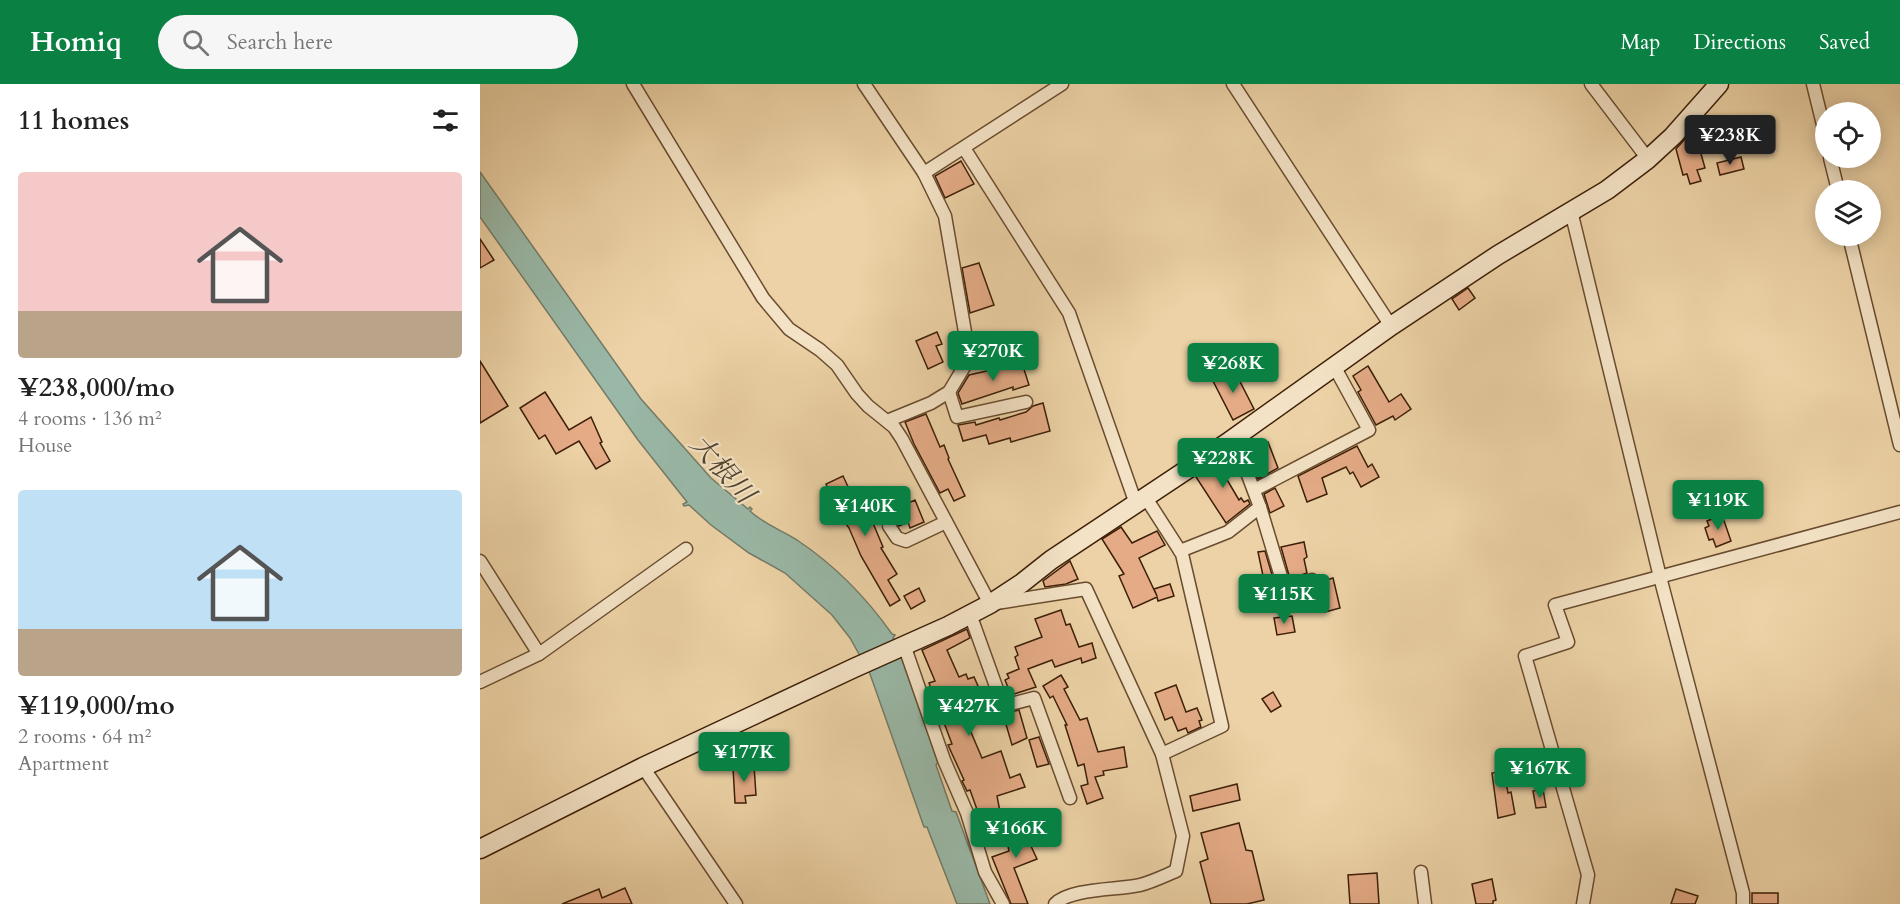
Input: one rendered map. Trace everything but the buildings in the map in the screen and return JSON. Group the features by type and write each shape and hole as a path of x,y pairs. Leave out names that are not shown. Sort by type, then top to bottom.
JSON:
{"street":[{"path":"633,84 763,298 789,329 837,365 857,394 887,421 902,439 990,604"},
{"path":"864,84 924,173 945,216 966,338 964,367 949,392 931,403 887,421"},
{"path":"924,173 1062,84"},
{"path":"1233,84 1391,326"},
{"path":"1591,84 1648,159"},
{"path":"480,849 644,767 990,604 1051,560 1234,438 1391,326 1498,255 1607,190 1648,159 1673,136 1719,84"},
{"path":"1813,84 1817,102"},
{"path":"964,148 1069,313 1141,501 1180,551 1222,726 1162,754"},
{"path":"1571,212 1660,577 1743,893 1743,904"},
{"path":"1851,246 1900,446"},
{"path":"1254,490 1369,430 1334,366"},
{"path":"949,392 957,417 1026,402"},
{"path":"1234,438 1260,507 1285,590 1312,580"},
{"path":"1180,551 1227,532 1260,507"},
{"path":"1583,904 1588,875 1525,656 1568,642 1555,605 1900,512"},
{"path":"889,526 897,538 906,541 946,522"},
{"path":"480,682 539,654 686,549"},
{"path":"480,561 539,654"},
{"path":"990,604 1086,589 1162,754 1183,836 1176,872 1140,885 1090,891 1060,899 1055,904"},
{"path":"970,614 1003,706 1034,698 1070,798"},
{"path":"904,645 944,760 967,813 985,872 1003,904"},
{"path":"644,767 736,904"},
{"path":"1421,872 1425,904"}],"shaded area":[{"name":"大根川","path":"480,172 641,399 711,478 748,509 750,507 752,509 750,511 755,516 797,540 825,560 861,595 895,635 893,638 938,762 936,765 952,811 956,812 990,904 957,904 927,827 924,827 870,674 850,638 832,615 785,573 749,553 711,525 689,505 684,506 683,504 687,502 638,440 480,217"}]}
